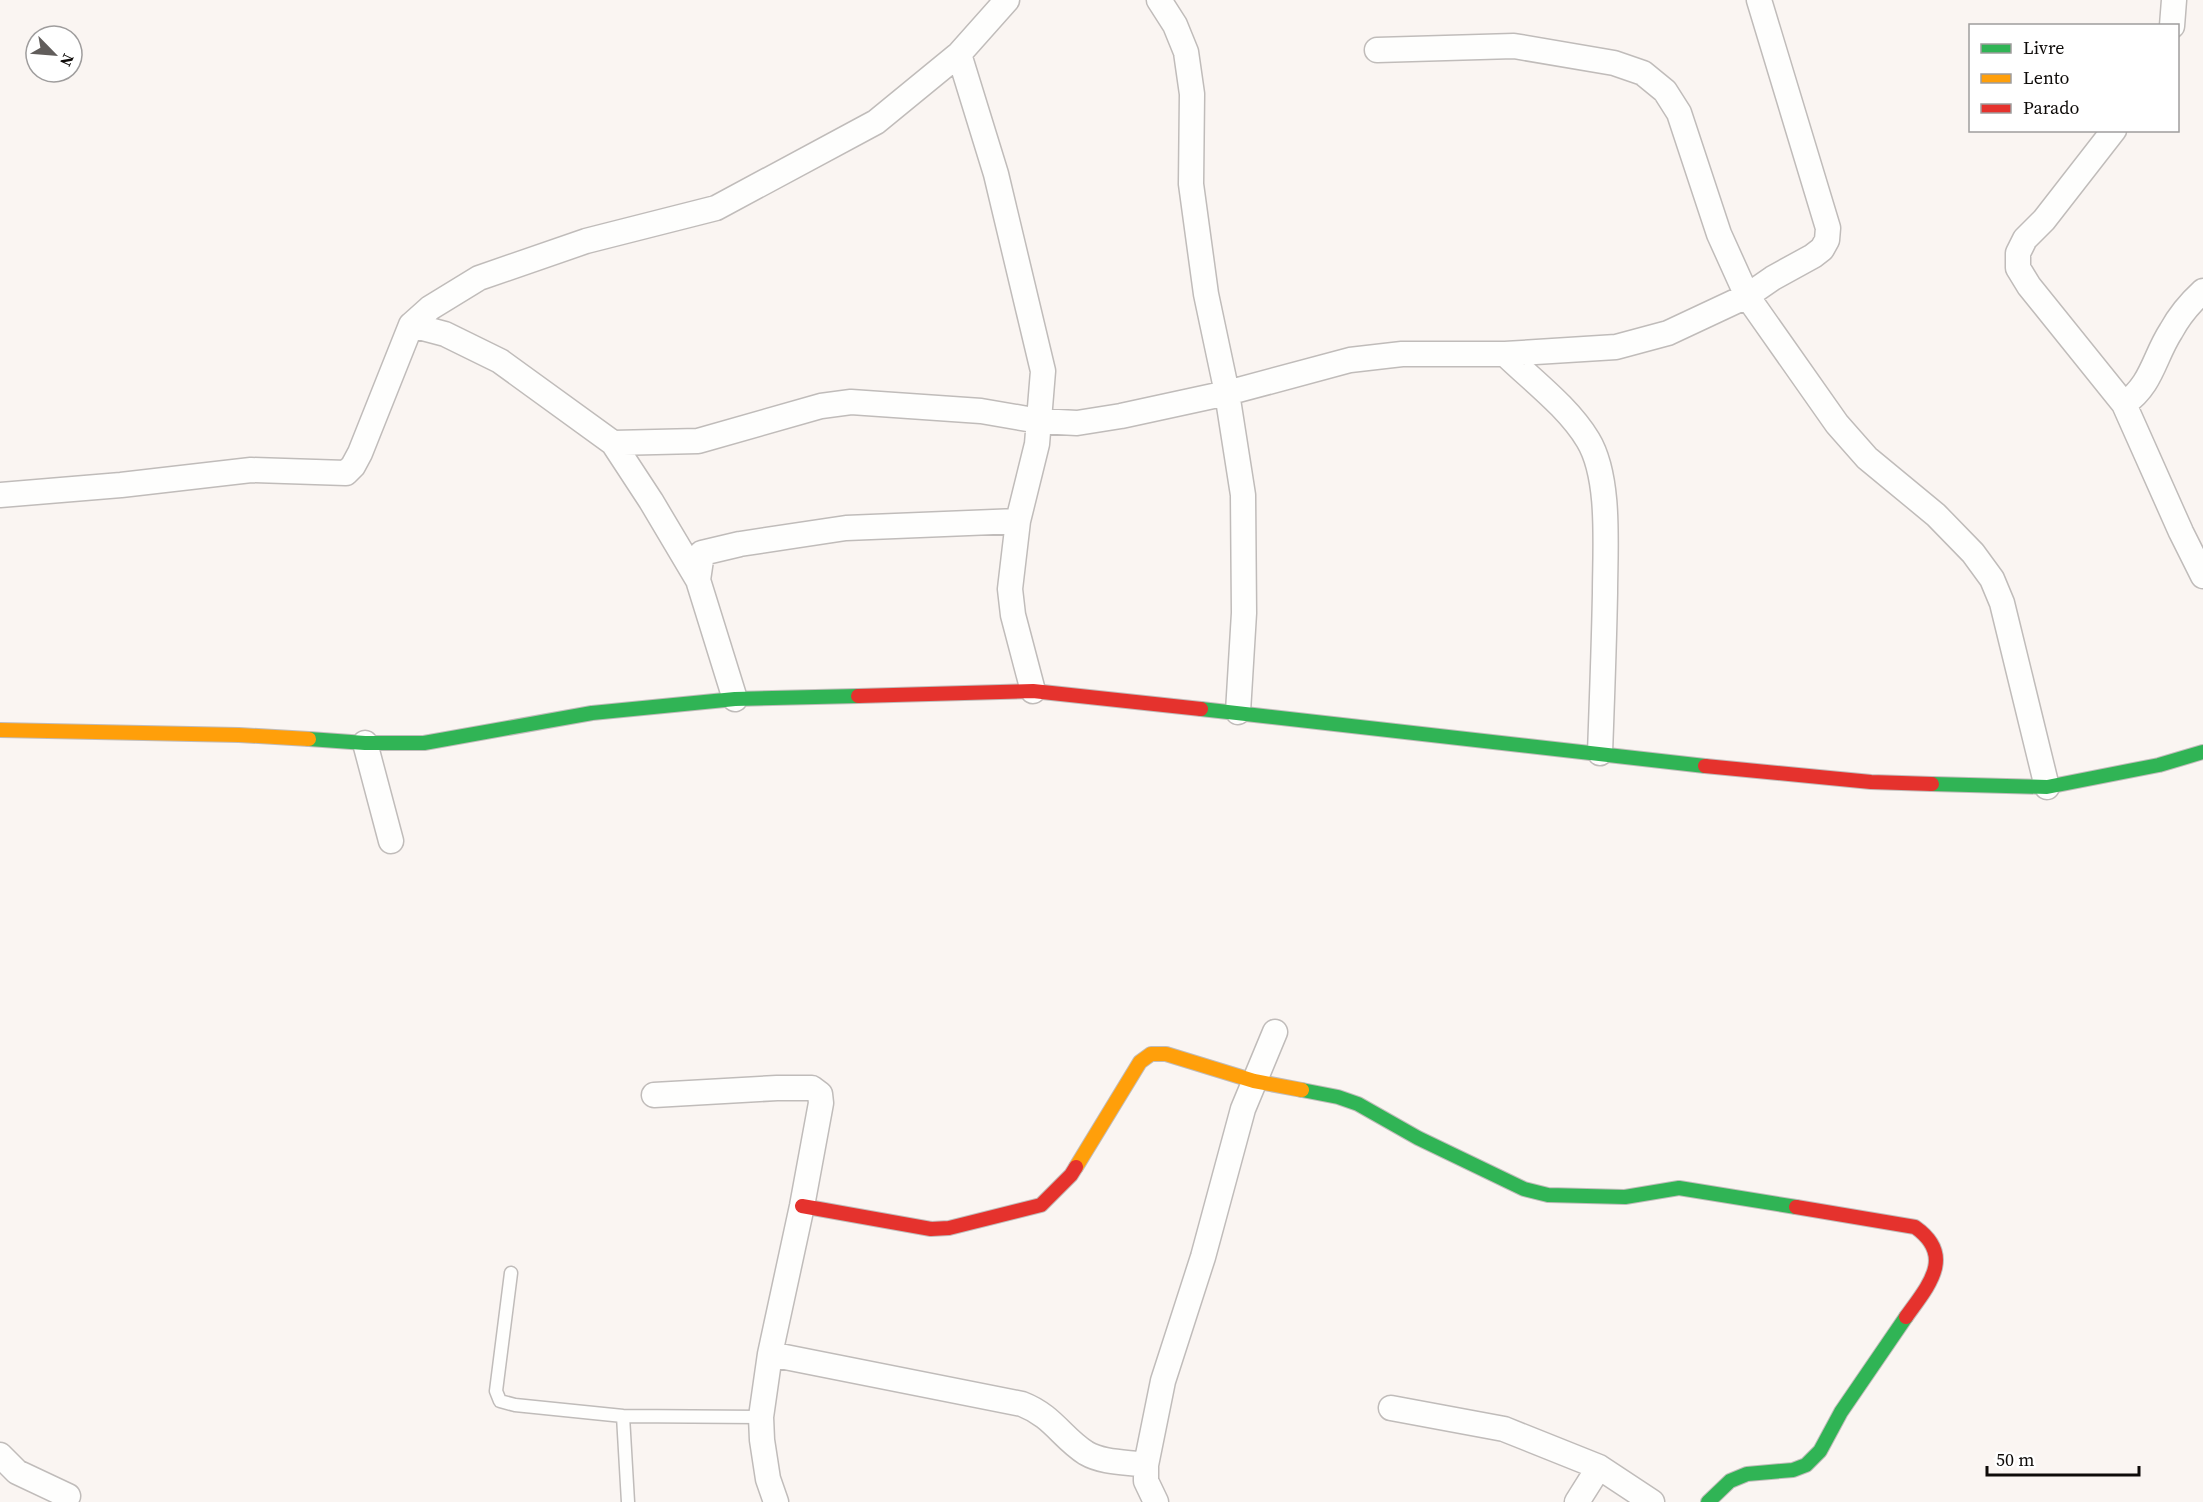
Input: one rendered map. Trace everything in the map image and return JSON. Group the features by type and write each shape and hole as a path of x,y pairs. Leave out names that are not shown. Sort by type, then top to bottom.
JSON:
{"street":[{"path":"0,495 121,485 251,470 346,473 360,453 411,325 438,302 479,278 586,241 716,208 876,122 959,54 1007,0"},
{"path":"1159,0 1186,52 1192,94 1191,184 1206,294 1227,393 1243,495 1244,614 1238,712"},
{"path":"613,443 698,441 821,406 851,402 981,411 1038,421 1077,423 1227,393 1350,360 1402,354 1505,354 1616,347 1668,333 1747,296 1773,278 1813,256 1822,249 1827,240 1828,228 1759,0"},
{"path":"2172,24 2174,0"},
{"path":"1377,50 1514,46 1614,63 1643,73 1665,91 1679,113 1719,234 1747,296 1837,423 1860,450 1936,515 1973,553 1992,579 2002,603 2048,786"},
{"path":"959,54 996,174 1043,371 1037,444 1018,521 1010,589 1013,615 1033,691"},
{"path":"2112,132 2044,220 2025,239 2018,253 2018,268 2029,286 2124,404 2203,576"},
{"path":"2124,404 2144,386 2171,331 2203,291"},
{"path":"411,325 445,334 500,361 613,443 698,580 735,699"},
{"path":"1505,354 1567,414 1588,440 1600,469 1606,520 1604,670 1600,753"},
{"path":"698,580 702,553 740,544 846,528 1018,521"},
{"path":"0,730 239,735 364,743 424,742 592,713 735,699 1033,691 1238,712 1735,770 1871,782 2048,786 2159,765 2203,752"},
{"path":"364,743 392,841"},
{"path":"1156,1502 1146,1481 1146,1465 1163,1381 1203,1257 1243,1109 1275,1032"},
{"path":"802,1206 931,1230 949,1228 1041,1205 1071,1175 1140,1062 1151,1054 1166,1054 1254,1081 1338,1097 1358,1104 1418,1138 1524,1189 1548,1195 1625,1197 1679,1188 1915,1227 1929,1236 1937,1250 1937,1264 1929,1284 1841,1412 1820,1451 1806,1465 1793,1470 1747,1474 1730,1481 1708,1502"},
{"path":"654,1095 777,1088 812,1089 820,1094 821,1103 802,1206 770,1354 761,1417 768,1479 776,1502"},
{"path":"770,1354 1022,1404 1036,1410 1084,1452 1096,1458 1146,1465"},
{"path":"1391,1408 1504,1429 1599,1467 1652,1502"},
{"path":"0,1455 17,1472 68,1496"},
{"path":"1577,1502 1599,1467"}],"lane":[{"path":"511,1273 496,1391 500,1401 515,1406 623,1416 761,1417"},
{"path":"623,1416 628,1502"}],"traffic: fast":[{"path":"309,739 365,743 424,743 592,713 735,699 858,696"},
{"path":"1201,709 1705,766"},
{"path":"1932,784 2047,787 2159,765 2203,752"},
{"path":"1302,1090 1338,1097 1358,1104 1418,1138 1524,1189 1548,1195 1625,1197 1679,1188 1796,1207"},
{"path":"1708,1502 1730,1481 1747,1474 1793,1470 1806,1465 1820,1451 1841,1412 1906,1317"}],"traffic: slow":[{"path":"0,730 239,735 309,739"},
{"path":"1076,1167 1140,1062 1151,1054 1166,1054 1254,1081 1302,1090"}],"traffic: jam":[{"path":"858,696 1033,691 1201,709"},
{"path":"1705,766 1871,782 1932,784"},
{"path":"802,1206 931,1229 949,1228 1041,1205 1076,1167"},
{"path":"1796,1207 1915,1227 1927,1238 1934,1249 1936,1260 1934,1271 1929,1283 1906,1317"}]}
